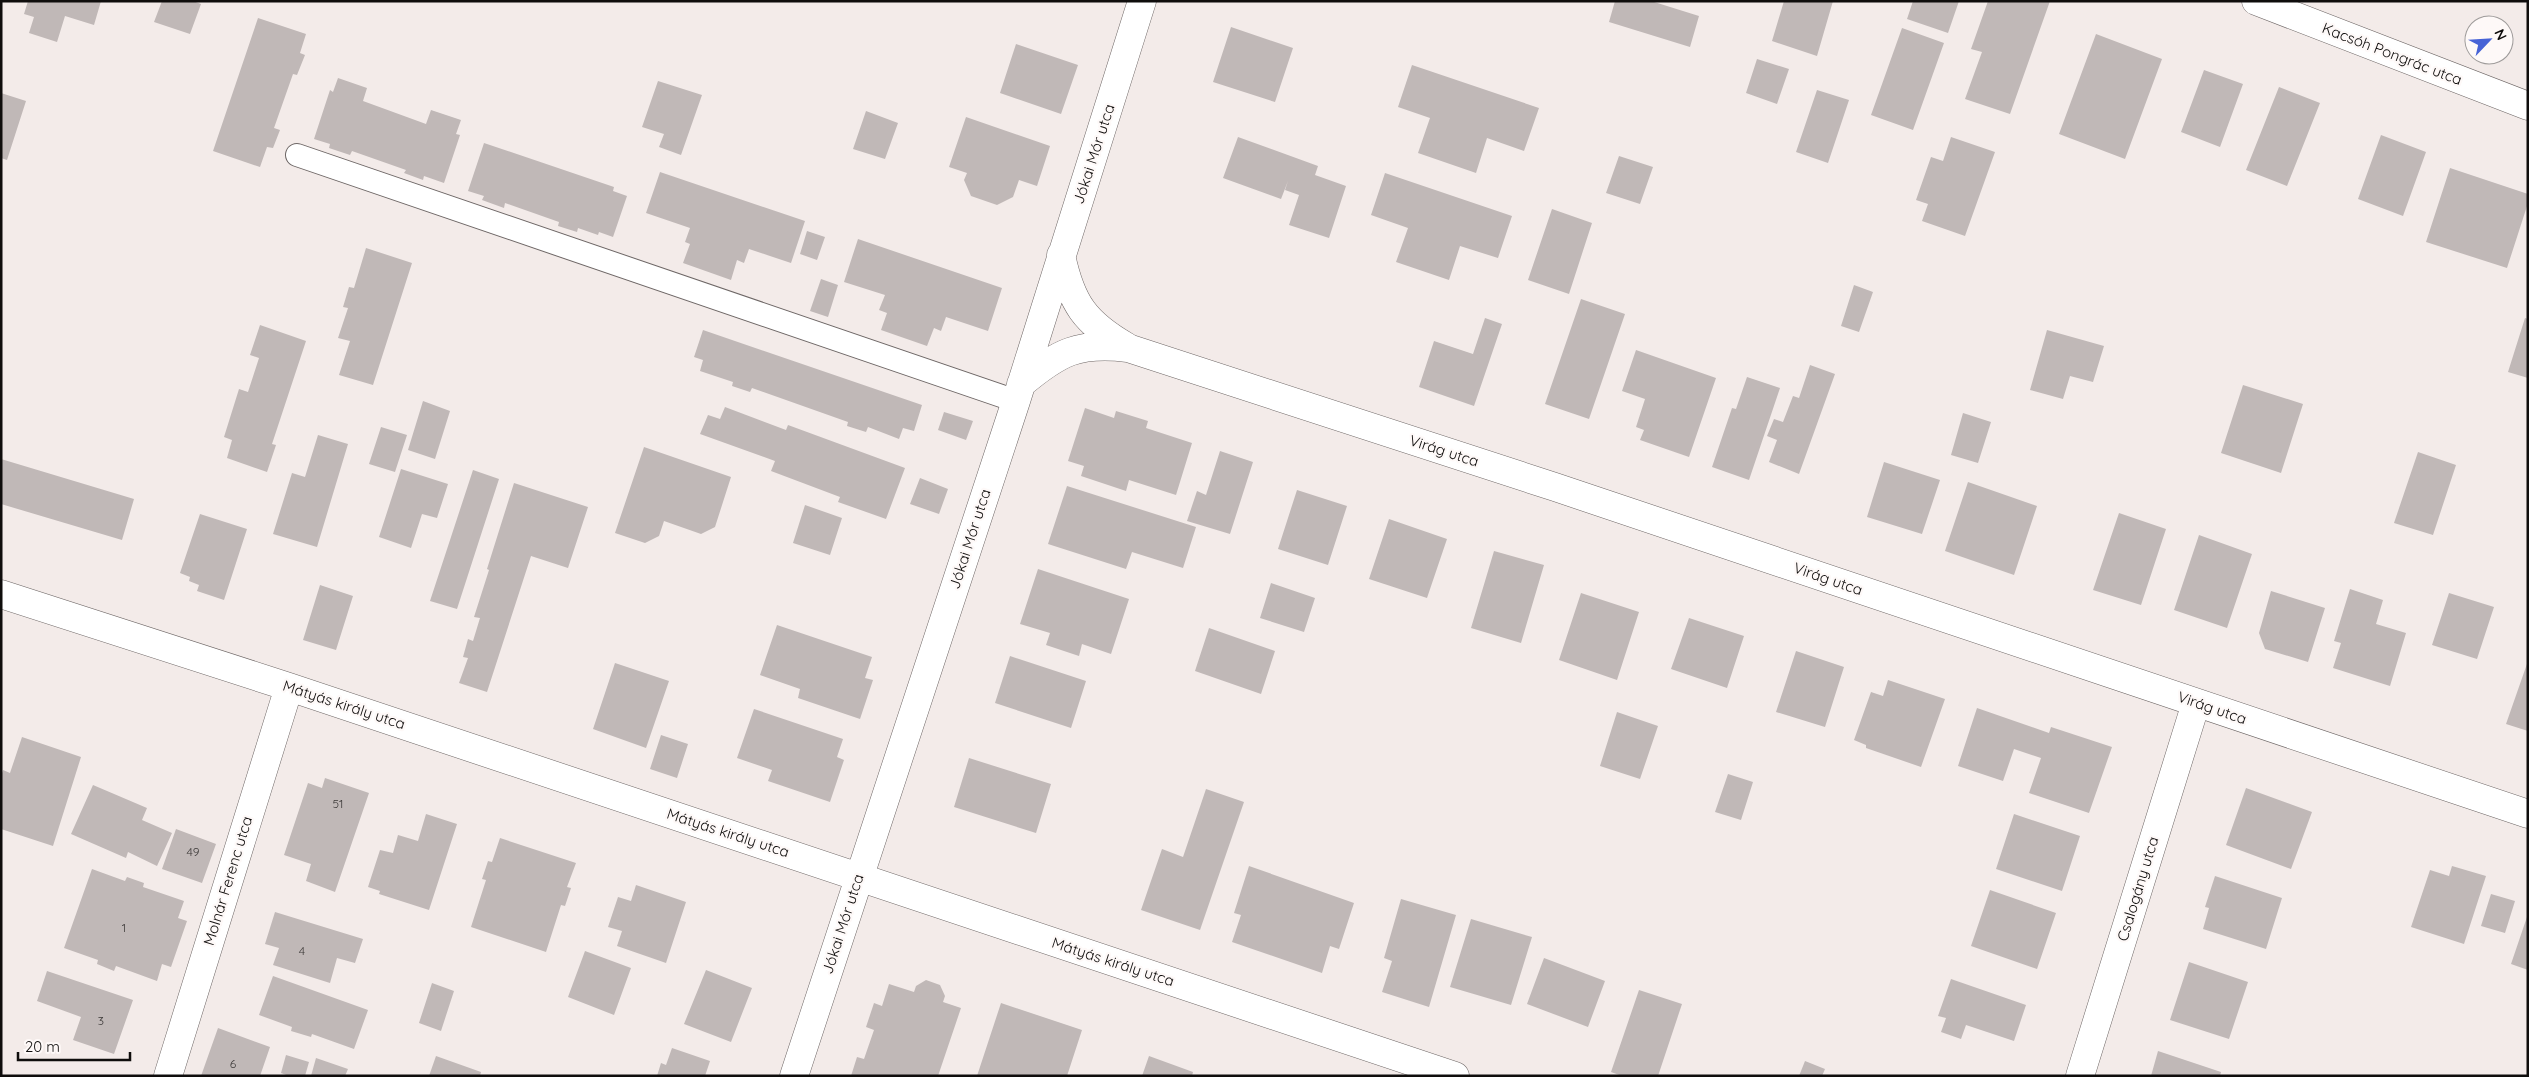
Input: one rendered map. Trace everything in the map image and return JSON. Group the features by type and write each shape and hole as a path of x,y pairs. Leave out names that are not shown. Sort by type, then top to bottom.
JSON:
{"street":[{"name":"Jókai Mór utca","path":"794,1076 1018,392 1142,1"},
{"name":"Kacsóh Pongrác utca","path":"2256,1 2528,106"},
{"name":"Virág utca","path":"1061,255 1066,281 1088,318 1101,332 1128,348 1564,490 2528,814"},
{"name":"Virág utca","path":"1018,392 1044,364 1069,351 1088,346 1128,348"},
{"name":"Mátyás király utca","path":"1,594 289,687 1454,1076"},
{"name":"Molnár Ferenc utca","path":"168,1076 289,687"},
{"name":"Csalogány utca","path":"2080,1076 2196,703"}],"lane":[{"path":"297,155 1018,392"}],"building":[{"path":"28,1 101,1 94,25 65,16 57,42 29,33 34,17 24,14"},
{"path":"162,1 193,1 201,4 190,34 154,22"},
{"path":"1615,1 1651,1 1699,16 1690,47 1609,22"},
{"path":"1784,1 1833,1 1817,56 1772,41"},
{"path":"1913,1 1959,1 1948,33 1907,19"},
{"path":"1988,1 2050,1 2010,114 1965,99 1982,52 1971,49"},
{"path":"258,18 306,34 300,53 305,55 297,75 293,74 274,128 280,130 273,148 267,147 260,167 213,151"},
{"path":"1231,27 1293,48 1275,102 1213,82"},
{"path":"1902,28 1944,43 1913,130 1871,115"},
{"path":"2096,34 2162,59 2125,159 2059,134"},
{"path":"1016,44 1078,65 1061,114 1000,93"},
{"path":"1757,59 1789,69 1777,104 1746,93"},
{"path":"1412,65 1539,108 1524,151 1487,138 1476,173 1418,153 1430,118 1398,107"},
{"path":"2204,70 2243,84 2220,147 2181,132"},
{"path":"338,78 367,88 363,101 426,124 431,110 461,120 456,134 460,135 444,183 424,176 423,180 404,173 406,170 352,151 350,155 329,148 330,144 314,139 330,90 333,92"},
{"path":"658,81 702,95 681,155 659,147 664,134 642,127"},
{"path":"2279,87 2320,103 2287,186 2246,170"},
{"path":"1817,90 1849,100 1828,163 1796,152"},
{"path":"1,93 26,101 7,160 1,158"},
{"path":"866,111 898,123 885,159 853,149"},
{"path":"966,117 1050,146 1037,186 1019,180 1013,197 997,205 971,196 964,180 967,173 949,167"},
{"path":"2381,135 2426,152 2403,216 2358,199"},
{"path":"1238,137 1318,166 1315,175 1346,186 1329,238 1289,225 1299,195 1285,190 1288,181 1281,199 1223,178"},
{"path":"1951,137 1995,152 1965,236 1922,221 1928,204 1916,200 1931,157 1943,161"},
{"path":"484,143 614,187 613,191 627,196 613,237 599,232 598,235 578,228 577,232 558,226 559,222 505,203 504,208 482,200 484,196 468,191"},
{"path":"1619,156 1653,167 1640,204 1606,193"},
{"path":"2450,168 2528,194 2528,203 2507,268 2426,242"},
{"path":"660,172 805,221 791,263 749,249 744,263 737,260 731,280 683,263 690,244 685,242 690,228 646,213"},
{"path":"1385,173 1512,216 1498,258 1460,246 1449,280 1396,262 1408,228 1371,215"},
{"path":"1552,209 1592,223 1569,294 1528,280"},
{"path":"807,231 825,237 817,260 800,254"},
{"path":"858,239 1002,288 988,331 946,317 941,331 934,328 927,346 881,330 887,313 879,310 885,295 844,282"},
{"path":"366,248 412,263 373,385 339,375 350,341 338,338 348,308 343,307 349,287 354,288"},
{"path":"821,279 838,285 828,317 810,311"},
{"path":"1854,285 1873,292 1859,332 1841,326"},
{"path":"1581,299 1625,314 1589,419 1545,404"},
{"path":"1485,318 1502,324 1474,406 1419,387 1434,341 1473,354"},
{"path":"2525,318 2528,319 2528,378 2508,372"},
{"path":"260,325 306,341 272,444 276,445 267,472 227,458 232,440 224,437 239,389 248,392 259,358 250,355"},
{"path":"703,330 922,405 914,431 903,428 899,439 868,427 866,432 847,426 848,422 752,388 750,392 732,386 733,382 700,371 703,360 694,357"},
{"path":"2047,330 2104,346 2093,382 2070,376 2063,399 2030,390"},
{"path":"1636,350 1716,378 1689,457 1640,440 1644,430 1636,427 1645,399 1622,391"},
{"path":"1810,365 1835,374 1799,474 1769,462 1777,440 1767,436 1774,419 1783,422 1793,396 1799,398"},
{"path":"1747,377 1780,388 1749,480 1712,467 1732,408 1736,409"},
{"path":"2243,385 2303,404 2281,473 2221,453"},
{"path":"423,401 450,411 435,459 408,450"},
{"path":"725,407 786,430 788,425 905,468 886,519 838,502 840,497 771,471 775,461 700,434 708,415 720,419"},
{"path":"1085,408 1114,418 1116,411 1148,421 1146,428 1192,443 1176,495 1129,480 1126,491 1081,476 1084,466 1068,461"},
{"path":"944,412 973,421 966,440 938,430"},
{"path":"1963,413 1991,422 1978,463 1951,455"},
{"path":"381,427 407,435 395,472 369,464"},
{"path":"318,435 348,444 317,547 273,534 292,473 305,477"},
{"path":"644,447 731,477 715,527 701,534 664,521 659,536 645,543 615,533"},
{"path":"1220,451 1253,462 1230,534 1187,521 1197,491 1206,495"},
{"path":"2418,452 2456,465 2433,535 2394,523"},
{"path":"1,459 134,499 122,540 1,504"},
{"path":"1884,462 1940,480 1922,534 1867,517"},
{"path":"401,469 448,484 437,518 422,514 411,548 379,537"},
{"path":"473,470 499,479 457,609 430,601"},
{"path":"920,478 948,489 939,514 910,504"},
{"path":"1968,482 2037,506 2014,575 1945,551"},
{"path":"514,483 588,507 568,568 531,556 487,692 459,683 468,658 463,657 468,639 473,641 480,618 474,617 489,570 487,569"},
{"path":"1067,486 1196,527 1183,568 1132,552 1126,569 1048,544"},
{"path":"1297,490 1347,506 1328,565 1278,549"},
{"path":"805,505 842,518 830,555 793,543"},
{"path":"2119,513 2166,529 2141,605 2093,590"},
{"path":"200,514 247,529 224,600 197,591 199,585 189,581 190,577 180,573"},
{"path":"1389,519 1447,539 1427,598 1369,579"},
{"path":"2199,535 2252,554 2227,628 2174,610"},
{"path":"1494,551 1544,565 1521,643 1471,628"},
{"path":"1038,569 1129,599 1111,654 1082,644 1079,656 1046,645 1050,633 1020,624"},
{"path":"1271,583 1315,598 1304,632 1260,618"},
{"path":"320,585 353,596 336,650 303,640"},
{"path":"2350,589 2383,600 2376,624 2406,633 2390,686 2333,668 2341,643 2334,641"},
{"path":"2271,591 2325,608 2308,662 2265,649 2259,633"},
{"path":"1581,593 1639,612 1617,680 1559,660"},
{"path":"2449,593 2494,607 2477,659 2432,645"},
{"path":"1689,618 1744,636 1727,688 1671,669"},
{"path":"777,625 872,657 865,678 873,680 860,719 798,698 800,689 760,675"},
{"path":"1209,628 1275,651 1261,694 1195,671"},
{"path":"1796,651 1844,667 1825,727 1776,712"},
{"path":"1010,656 1086,681 1071,728 995,703"},
{"path":"2528,661 2528,731 2506,724"},
{"path":"615,663 669,681 646,748 593,729"},
{"path":"1888,680 1945,699 1921,767 1866,748 1866,745 1854,740 1871,692 1883,696"},
{"path":"1977,708 2049,733 2051,727 2112,747 2089,813 2029,793 2041,758 2014,749 2003,781 1958,766"},
{"path":"754,709 843,739 837,757 844,760 830,802 768,781 772,770 737,758"},
{"path":"1617,712 1658,726 1640,779 1600,766"},
{"path":"661,735 688,744 677,778 650,769"},
{"path":"22,737 81,757 53,846 1,829 1,776 3,770 10,773"},
{"path":"969,758 1051,784 1036,833 954,807"},
{"path":"1728,774 1753,782 1741,820 1715,812"},
{"path":"325,778 369,793 335,892 306,881 311,864 284,855 308,783 322,788"},
{"path":"93,785 147,808 142,820 172,833 157,866 128,852 126,858 71,834"},
{"path":"2246,788 2312,812 2291,869 2226,845"},
{"path":"1206,789 1244,802 1200,930 1141,910 1162,849 1183,857"},
{"path":"426,814 457,824 429,910 379,894 380,891 368,887 380,850 393,853 398,835 418,841"},
{"path":"2014,814 2080,836 2062,891 1996,869"},
{"path":"176,829 216,844 202,883 162,869"},
{"path":"500,838 576,863 567,887 571,888 565,906 561,905 546,952 471,927 486,880 482,879 488,861 492,862"},
{"path":"1249,866 1354,903 1339,949 1330,946 1322,973 1232,942 1241,915 1234,913"},
{"path":"2452,866 2486,876 2464,944 2411,927 2430,870 2449,876"},
{"path":"92,869 125,881 127,877 144,883 143,887 184,901 178,918 187,921 171,967 162,964 157,981 116,966 114,971 97,964 98,960 64,948"},
{"path":"2215,876 2282,898 2266,949 2203,929 2209,908 2205,907"},
{"path":"636,885 686,902 666,963 617,946 622,931 608,927 618,897 631,901"},
{"path":"1990,890 2056,913 2037,969 1971,946"},
{"path":"2491,894 2515,901 2505,933 2481,926"},
{"path":"1401,899 1456,915 1429,1007 1382,992 1392,961 1384,958"},
{"path":"275,912 363,939 355,963 337,958 330,983 273,965 279,948 265,944"},
{"path":"2528,914 2528,970 2511,964"},
{"path":"1471,919 1532,937 1511,1005 1450,987"},
{"path":"585,951 631,968 614,1015 568,997"},
{"path":"1544,958 1605,981 1588,1027 1527,1004"},
{"path":"2189,962 2248,982 2229,1039 2170,1020"},
{"path":"706,970 752,988 731,1042 684,1024"},
{"path":"47,971 133,1000 114,1054 73,1040 81,1017 37,1001"},
{"path":"273,976 368,1010 354,1049 312,1034 311,1037 291,1031 292,1027 259,1015"},
{"path":"1951,979 2026,1005 2014,1041 1966,1025 1961,1039 1941,1032 1946,1018 1938,1016"},
{"path":"926,980 940,985 945,996 943,1002 961,1008 938,1076 851,1076 857,1057 864,1059 874,1030 866,1027 874,1003 882,1006 889,984 914,992 916,986"},
{"path":"432,983 454,991 441,1031 419,1023"},
{"path":"1639,990 1682,1004 1658,1076 1622,1076 1611,1072"},
{"path":"1001,1003 1082,1030 1067,1076 977,1076"},
{"path":"218,1028 270,1047 260,1076 201,1076"},
{"path":"672,1048 710,1061 705,1076 657,1076 661,1063 666,1065"},
{"path":"2158,1051 2221,1072 2220,1076 2151,1076"},
{"path":"286,1055 309,1062 305,1076 289,1076 281,1073"},
{"path":"436,1056 481,1072 480,1076 429,1076"},
{"path":"1149,1056 1193,1072 1192,1076 1142,1076"},
{"path":"316,1058 348,1069 345,1076 311,1076"},
{"path":"1805,1061 1825,1069 1822,1076 1799,1076"}]}
